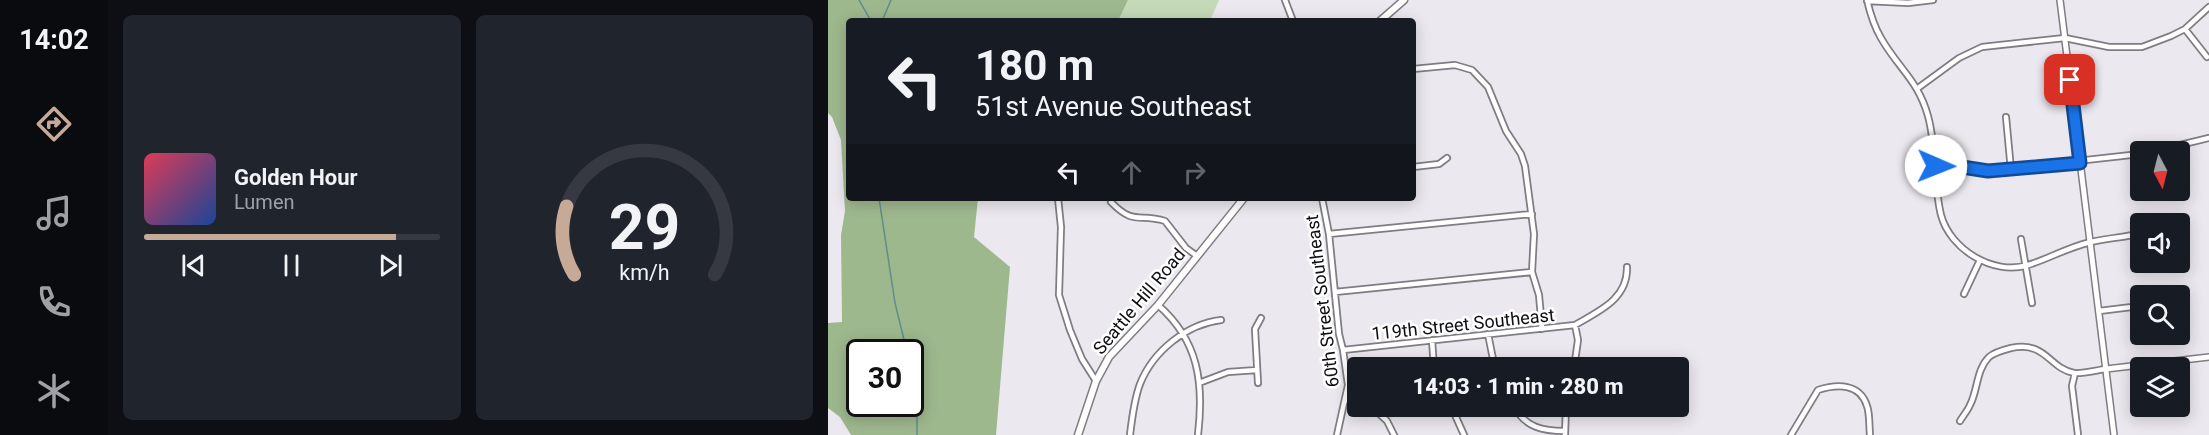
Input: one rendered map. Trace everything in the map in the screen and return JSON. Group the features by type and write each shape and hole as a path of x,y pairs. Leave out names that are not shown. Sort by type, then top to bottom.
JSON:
{"main road":[{"path":"1383,18 1404,0"},
{"name":"Seattle Hill Road","path":"1078,435 1096,381 1109,357 1158,305 1242,201"}],"street":[{"path":"1285,0 1292,18"},
{"path":"1933,0 1908,3 1867,1 1881,39 1918,88 1928,115 1936,166 1935,183 1942,219 1958,244 1980,260 1998,266 2026,266 2063,250 2090,242 2130,235"},
{"path":"2060,0 2114,435"},
{"path":"1918,88 1959,58 1982,47 2066,38 2124,48 2142,47 2186,28 2209,7 2206,0"},
{"path":"2186,28 2206,57"},
{"path":"1416,69 1455,65 1472,70 1488,87 1506,131 1521,154 1526,166 1532,214 1534,234 1532,272 1539,295 1542,329"},
{"path":"2006,117 2011,170"},
{"path":"2190,143 2209,138"},
{"path":"1936,166 1949,165 1988,171 2011,170 2130,156"},
{"path":"1416,167 1439,164 1447,158"},
{"path":"1058,201 1061,227 1059,295 1082,359 1096,381"},
{"name":"60th Street Southeast","path":"1323,201 1329,234 1339,334 1348,385 1337,435"},
{"path":"1112,202 1123,215 1165,221 1186,248 1197,256"},
{"path":"1329,234 1532,214"},
{"path":"2021,239 2032,303"},
{"path":"1964,294 1980,260"},
{"name":"119th Street Southeast","path":"1343,350 1575,325 1618,296 1625,286 1627,267"},
{"path":"1335,292 1532,272"},
{"path":"1158,305 1174,319 1184,333 1193,353 1199,383 1198,435"},
{"path":"2099,311 2130,307"},
{"path":"1258,383 1255,329 1261,318"},
{"path":"1130,435 1134,404 1140,384 1149,368 1162,352 1184,333 1198,325 1221,320"},
{"path":"1575,325 1578,340 1576,357"},
{"path":"1488,334 1493,357"},
{"path":"1432,340 1433,357"},
{"path":"1960,420 1970,405 1982,367 1989,357 1999,351 2024,347 2040,351 2058,366 2074,373 2130,367"},
{"path":"2190,360 2209,357"},
{"path":"1199,383 1228,372 1257,370"},
{"path":"2074,373 2072,386 2078,435"},
{"path":"1791,435 1818,390 1831,386 1853,389 1861,396 1867,406 1870,435"},
{"path":"1383,417 1394,435"},
{"path":"1456,417 1464,435"},
{"path":"1523,417 1545,431 1565,433 1566,417"}],"green space":[{"path":"828,0 1128,0 1119,18 846,18 846,201 978,201 974,237 1010,267 996,435 851,435 840,417 828,408 828,323 842,322 841,235 845,211 841,140 832,117 828,113"},
{"path":"1128,0 1219,0 1211,18 1119,18"}],"waterway":[{"path":"859,0 869,18"},
{"path":"883,18 891,0"},
{"path":"879,201 895,303 904,339"},
{"path":"917,417 917,435"}],"route":[{"path":"1936,166 1949,165 1988,171 2080,163 2070,80"}]}
